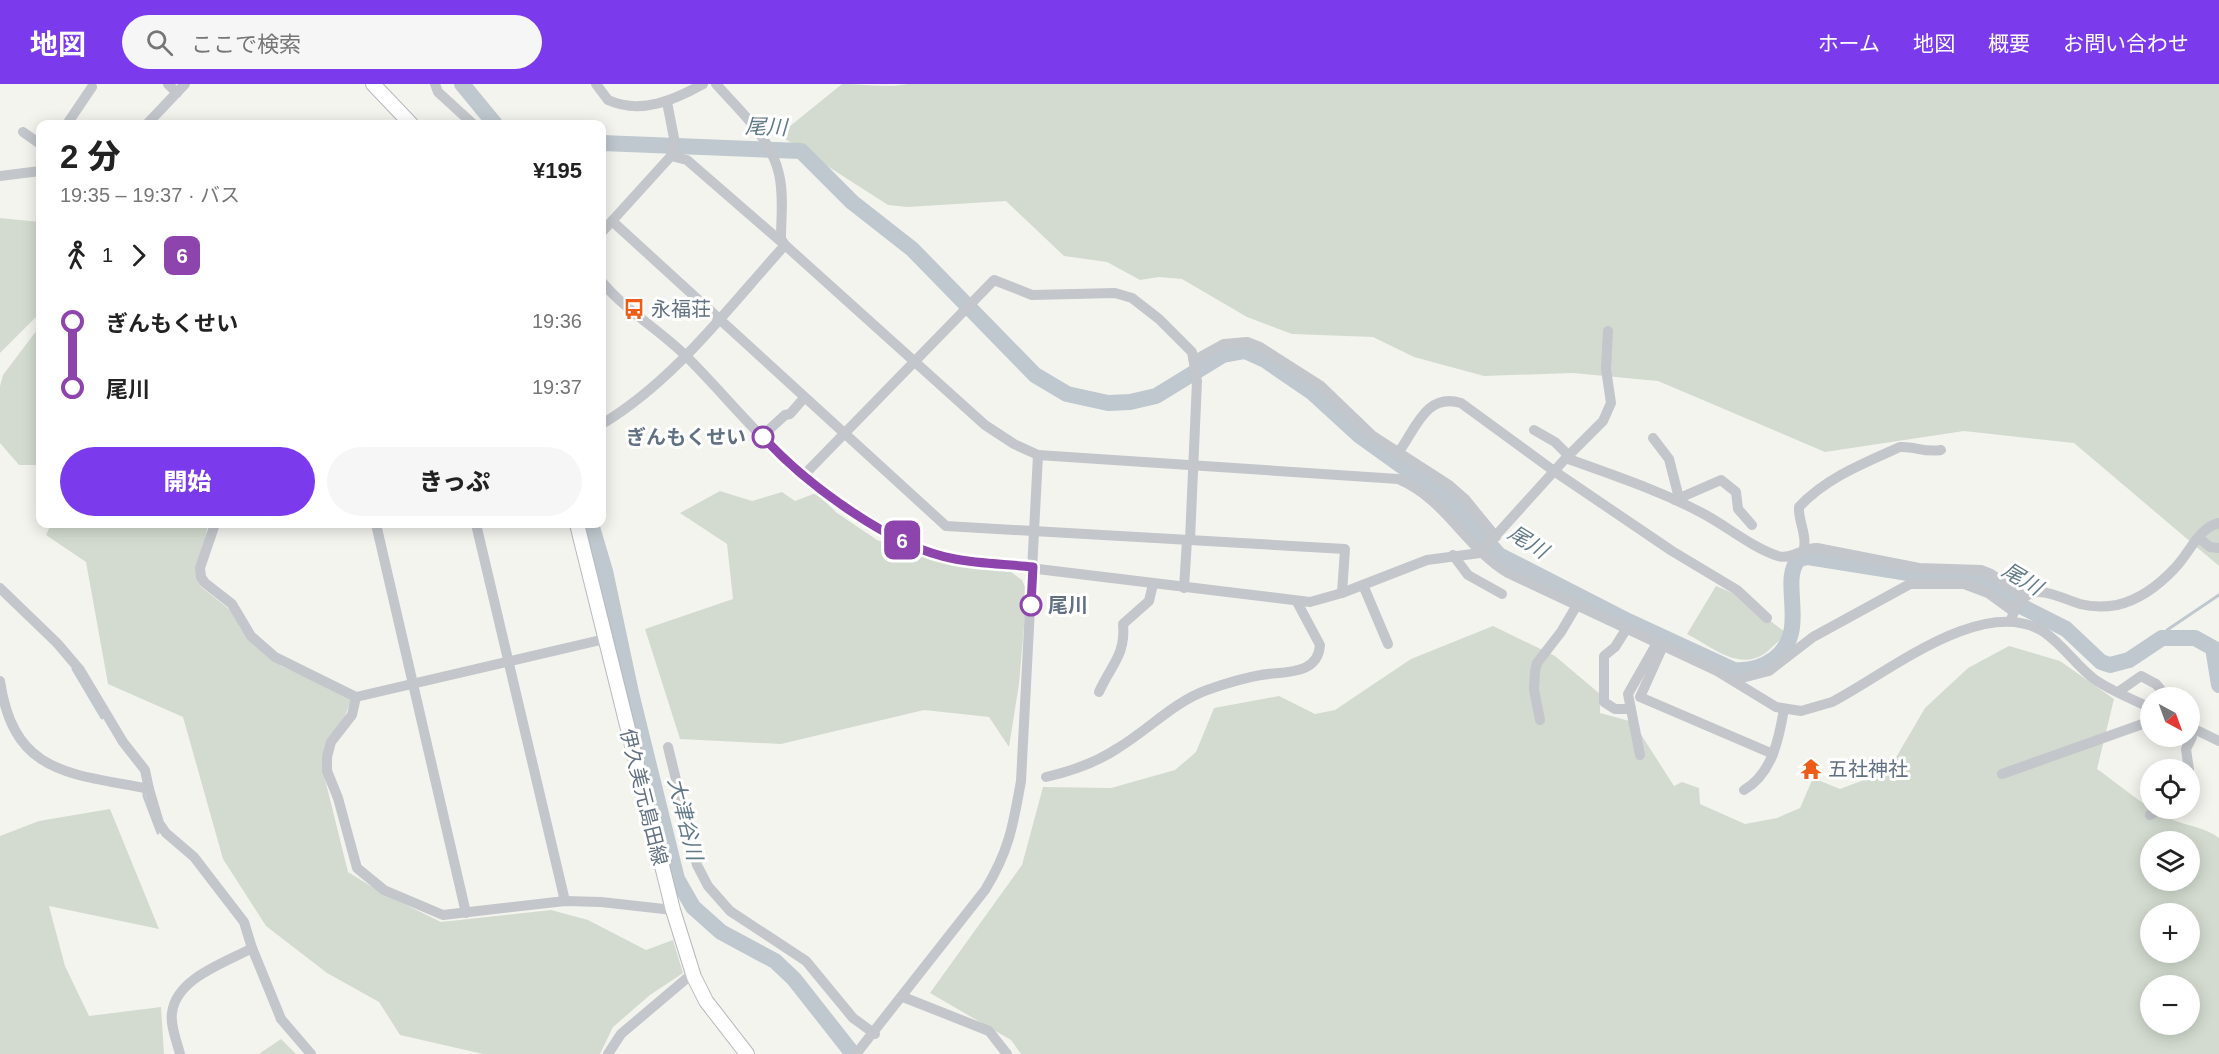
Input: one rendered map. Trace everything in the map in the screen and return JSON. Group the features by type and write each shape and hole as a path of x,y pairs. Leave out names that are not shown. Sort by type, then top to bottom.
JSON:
{"main road":[{"path":"373,84 407,120"},
{"name":"伊久美元島田線","path":"578,528 673,910 693,973 706,1001 747,1054"}],"street":[{"path":"168,84 177,93"},
{"path":"151,120 185,84"},
{"path":"435,84 438,92 469,120"},
{"path":"596,84 608,100 641,107 667,102 703,84"},
{"path":"716,84 765,140 774,159 781,188 782,239 785,245"},
{"path":"70,120 92,87"},
{"path":"606,228 672,154 674,138 667,102"},
{"path":"23,132 36,141"},
{"path":"672,154 687,160 997,435 1038,455 1398,479 1430,496 1482,551 1508,573 1734,680 1784,709 1801,711 1815,709 1851,693 1951,635 1977,627 2017,608 2030,592 2046,592 2080,604 2104,606 2128,602 2166,578 2208,527 2219,523"},
{"path":"0,176 36,172"},
{"path":"612,221 946,526 1345,549 1342,593"},
{"path":"606,422 630,407 686,356 785,245"},
{"path":"803,476 913,360 994,280 1032,295 1123,294 1159,319 1192,352 1195,362 1197,381 1193,465 1184,588"},
{"path":"606,286 621,302 686,356 803,476 831,498 917,548 955,559 1297,602 1324,600 1427,560 1482,551 1567,456 1603,421 1611,404 1606,369 1608,331"},
{"path":"1195,362 1224,344 1254,344 1321,386 1373,436 1458,492 1495,538"},
{"path":"762,436 785,415 790,414 804,398"},
{"path":"1398,453 1424,411 1442,401 1455,401 1672,551 1737,590 1767,618"},
{"path":"1533,430 1556,441 1567,456 1677,499 1779,556 1795,555 1804,548 1806,541 1798,515 1799,507 1816,492 1850,470 1900,447 1907,446 1922,452 1941,450"},
{"path":"1653,438 1669,459 1677,499"},
{"path":"856,1054 866,1045 985,890 1002,862 1013,828 1021,781 1038,455"},
{"path":"1677,499 1721,480 1736,492 1738,509 1752,525"},
{"path":"214,528 200,568 201,577 205,583 231,604 244,627 275,657 356,697 605,639"},
{"path":"377,528 466,913"},
{"path":"477,528 565,901"},
{"path":"2199,538 2210,547 2219,548"},
{"path":"1804,548 1817,548 1919,568 1981,570 1991,574 2017,608 2095,679 2140,703"},
{"path":"1454,555 1468,575 1502,594"},
{"path":"1099,692 1125,642 1123,624 1149,601 1153,584"},
{"path":"1734,680 1769,671 1813,637 1910,585 1964,584 2017,608"},
{"path":"1363,585 1388,644"},
{"path":"0,588 57,643 80,670 123,742 145,770 159,823 165,833 195,857 235,907 244,922 281,1019 311,1054"},
{"path":"1046,777 1070,772 1099,759 1176,707 1205,691 1260,675 1296,672 1308,666 1319,652 1320,645 1297,602"},
{"path":"1540,720 1534,690 1537,663 1561,633 1577,605"},
{"path":"1627,628 1615,647 1604,656 1604,702 1615,709 1631,709"},
{"path":"1640,755 1628,694 1660,644"},
{"path":"1660,644 1640,697 1773,754"},
{"path":"2118,692 2141,676 2159,687"},
{"path":"0,681 8,718 32,754 62,771 149,789"},
{"path":"356,697 352,715 336,734 327,757 327,771 338,798 357,868 384,890 430,912 443,915 565,901 601,902 673,910"},
{"path":"1744,790 1760,778 1773,754 1779,738 1784,709"},
{"path":"2002,774 2140,725"},
{"path":"2200,734 2219,741"},
{"path":"668,747 697,865 708,886 730,911 806,961 853,1018 874,1034"},
{"path":"180,1054 171,1015 181,989 252,948"},
{"path":"608,1054 621,1034 693,973"},
{"path":"903,997 989,1031 1007,1054"}],"shaded area":[{"path":"842,84 884,86 908,84 2219,84 2219,566 2074,443 1964,431 1825,452 1658,381 1573,373 1484,376 1414,357 1373,337 1292,334 1247,317 1182,279 1159,277 1140,280 1107,262 1064,256 1006,201 907,207 888,205 779,135"},
{"path":"0,218 36,222 36,317 0,353"},
{"path":"36,331 36,465 19,465 0,443 0,386 3,375"},
{"path":"720,491 752,501 782,492 795,501 816,493 837,513 877,540 939,562 1011,572 1022,580 1027,592 1019,684 1009,747 989,717 924,710 781,744 680,739 645,629 733,599 727,544 680,513"},
{"path":"49,528 207,528 198,574 201,587 233,612 241,629 281,666 352,697 324,775 348,872 382,893 441,922 551,910 588,920 646,950 673,940 683,973 650,995 613,1027 600,1054 483,1054 400,1035 379,1002 327,973 266,926 223,859 183,717 108,684 86,562 46,535"},
{"path":"1716,586 1735,594 1785,632 1782,637 1759,657 1749,660 1718,652 1687,634"},
{"path":"1493,626 1555,656 1600,694 1600,713 1633,722 1674,786 1682,782 1699,788 1700,804 1745,824 1777,818 1800,808 1813,778 1840,789 1861,781 1884,778 1925,708 1968,668 2009,646 2060,661 2114,699 2097,769 2140,801 2140,819 2172,819 2208,831 2219,838 2219,1054 1021,1054 1011,1040 930,993 1022,865 1043,787 1111,788 1175,770 1196,752 1214,708 1279,696 1315,714 1335,710 1411,659"},
{"path":"110,809 159,929 49,906 65,966 89,1016 161,1007 164,1054 0,1054 0,836 39,821"},
{"path":"281,1039 296,1054 259,1054"}],"waterway":[{"name":"大津谷川","path":"462,84 492,120"},
{"name":"尾川","path":"606,143 801,151 852,202 912,249 1035,375 1067,394 1108,403 1130,402 1156,396 1223,355 1245,351 1265,360 1313,393 1360,436 1452,502 1499,555 1628,621 1734,670 1765,665 1785,648 1791,635 1793,621 1791,580 1793,568 1799,559 1808,557 1927,576 1978,578 2015,603 2066,629 2101,662 2110,665 2129,660 2162,638 2195,638 2213,648 2219,685"},
{"name":"大津谷川","path":"592,528 605,571 631,693 677,879 693,907 721,932 775,961 794,979 853,1054"},
{"path":"2162,638 2167,630 2219,595"},
{"path":"73,669 102,718"},
{"path":"144,789 144,796 158,833"}],"bus line":[{"name":"6","path":"763,437 791,466 831,498 917,548 955,559 1033,567 1031,605"}],"place":[{"name":"永福荘","path":"634,309"},
{"name":"ぎんもくせい","path":"763,437"},
{"name":"尾川","path":"1031,605"},
{"name":"五社神社","path":"1811,769"}]}
